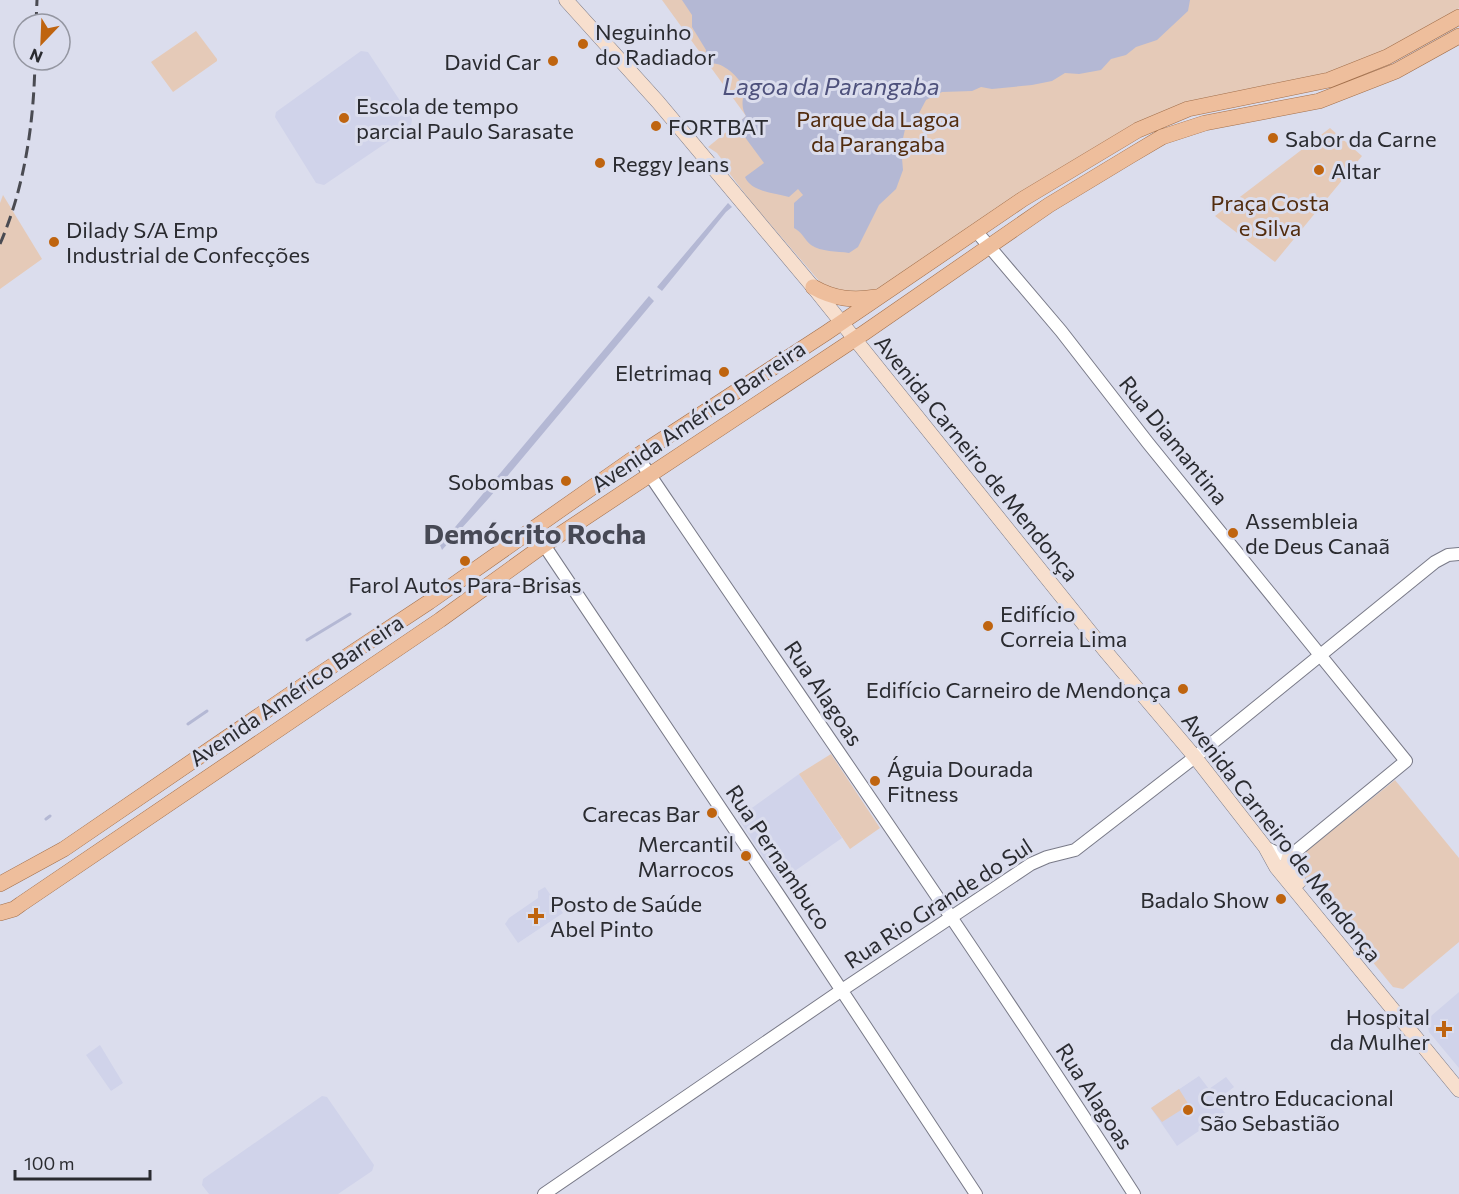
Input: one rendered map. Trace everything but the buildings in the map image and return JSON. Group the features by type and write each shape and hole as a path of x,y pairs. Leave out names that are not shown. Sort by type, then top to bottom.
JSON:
{"main road":[{"name":"Avenida Carneiro de Mendonça","path":"566,0 664,110 936,437 1107,653 1195,757 1265,847 1276,867 1459,1090"},
{"name":"Avenida Américo Barreira","path":"0,884 64,849 429,602 637,456 1023,199 1138,130 1188,109 1329,81 1387,57 1459,17"},
{"name":"Avenida Américo Barreira","path":"0,913 14,909 440,620 544,545 854,339 1049,205 1162,137 1205,123 1319,101 1396,71 1459,36"},
{"path":"813,287 825,294 843,299 859,300 879,297"},
{"name":"Avenida Carneiro de Mendonça","path":"1289,856 1287,864 1291,872 1459,1079"}],"street":[{"name":"Rua Diamantina","path":"976,231 1061,331 1148,443 1406,761 1289,856"},
{"name":"Rua Alagoas","path":"637,456 953,918 1134,1194"},
{"name":"Rua Pernambuco","path":"544,545 976,1194"},
{"name":"Rua Rio Grande do Sul","path":"544,1194 1031,864 1047,857 1075,850 1195,757 1435,562 1448,555 1459,554"},
{"path":"1265,847 1289,856"}],"shaded area":[{"name":"Escola de tempo parcial Paulo Sarasate","path":"361,51 368,52 412,119 411,126 324,185 316,183 275,117 276,112"},
{"path":"799,774 842,838 779,882 738,818"},
{"name":"Posto de Saúde Abel Pinto","path":"545,887 563,913 518,943 505,924 509,918 538,898 538,891"},
{"name":"Hospital da Mulher","path":"1459,992 1459,1068 1429,1032 1428,1027 1431,1016"},
{"path":"100,1045 123,1083 111,1091 86,1055"},
{"name":"Centro Educacional São Sebastião","path":"1199,1076 1209,1089 1226,1077 1234,1087 1216,1101 1225,1113 1177,1146 1151,1108"},
{"path":"322,1096 327,1097 374,1165 372,1171 338,1194 209,1194 202,1185 203,1179"}],"green space":[{"name":"Parque da Lagoa da Parangaba","path":"662,0 1459,0 1459,8 1428,29 1330,73 1184,104 870,293 846,296 820,282 752,203 723,165 717,153 708,147 746,116"},
{"path":"196,31 217,61 173,92 151,62"},
{"name":"Praça Costa e Silva","path":"1330,128 1362,156 1275,262 1215,216"},
{"path":"3,195 42,259 0,289 0,203"},
{"path":"831,754 880,828 850,849 799,774"},
{"path":"1395,780 1459,858 1459,942 1403,989 1393,987 1294,865 1295,860"},
{"path":"1179,1089 1189,1105 1162,1122 1151,1108"}],"water":[{"name":"Lagoa da Parangaba","path":"682,0 1190,0 1188,11 1157,40 1136,47 1126,55 1111,59 1101,70 1079,74 1065,73 1052,81 1032,85 992,89 981,87 972,91 942,92 926,100 917,117 906,125 901,147 903,170 896,189 879,205 858,247 849,253 815,247 794,228 794,203 803,195 798,189 789,197 758,189 748,182 745,177 764,163 736,125 746,116 742,103 745,90 731,71 720,65 710,64 705,58 706,50 692,27 692,15"},
{"path":"728,203 732,207 662,291 657,287"},
{"path":"649,296 654,301 489,498 442,550 440,545"}],"waterway":[{"path":"307,640 350,614"},
{"path":"188,724 207,711"},
{"path":"46,819 50,816"}],"railway":[{"path":"36,12 37,0"},
{"path":"0,244 22,177 33,107 34,72"}],"place":[{"name":"Neguinho do Radiador","path":"583,44"},
{"name":"David Car","path":"553,61"},
{"name":"Escola de tempo parcial Paulo Sarasate","path":"344,118"},
{"name":"FORTBAT","path":"656,126"},
{"name":"Sabor da Carne","path":"1273,138"},
{"name":"Reggy Jeans","path":"600,163"},
{"name":"Altar","path":"1319,170"},
{"name":"Dilady S/A Emp Industrial de Confecções","path":"54,242"},
{"name":"Eletrimaq","path":"724,372"},
{"name":"Sobombas","path":"566,481"},
{"name":"Assembleia de Deus Canaã","path":"1233,533"},
{"name":"Farol Autos Para-Brisas","path":"465,561"},
{"name":"Edifício Correia Lima","path":"988,626"},
{"name":"Edifício Carneiro de Mendonça","path":"1183,689"},
{"name":"Águia Dourada Fitness","path":"875,781"},
{"name":"Carecas Bar","path":"712,813"},
{"name":"Mercantil Marrocos","path":"746,856"},
{"name":"Badalo Show","path":"1281,899"},
{"name":"Posto de Saúde Abel Pinto","path":"536,916"},
{"name":"Hospital da Mulher","path":"1444,1029"},
{"name":"Centro Educacional São Sebastião","path":"1188,1110"}],"district":[{"name":"Demócrito Rocha","path":"535,533"}]}
